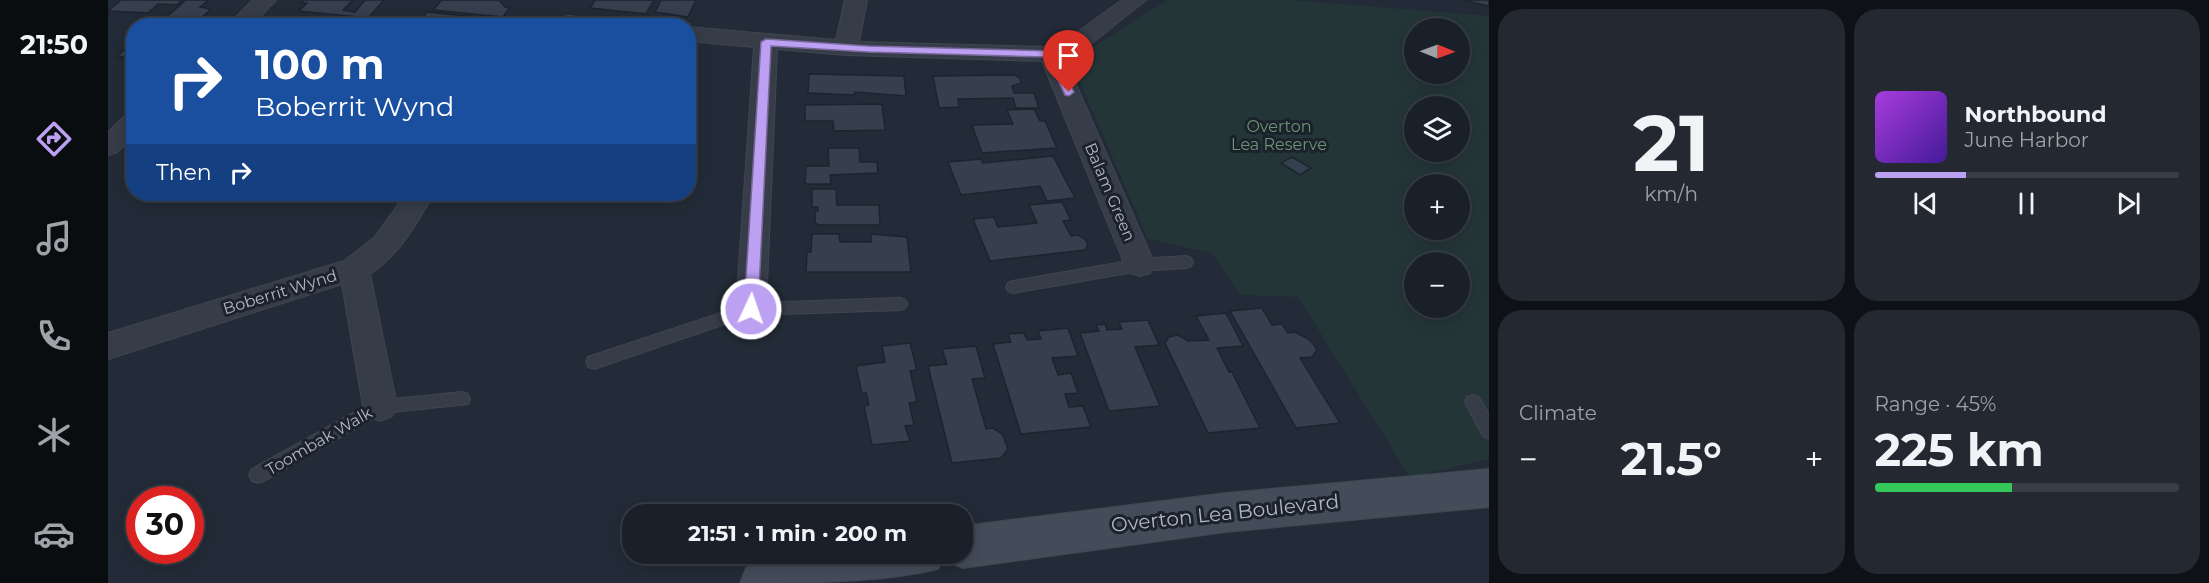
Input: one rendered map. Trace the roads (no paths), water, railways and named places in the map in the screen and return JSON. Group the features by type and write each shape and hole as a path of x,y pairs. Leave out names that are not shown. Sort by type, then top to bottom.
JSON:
{"street":[{"path":"246,18 265,0"},
{"path":"846,48 856,0"},
{"path":"696,35 846,48 1051,54 1075,45 1135,0"},
{"path":"751,309 766,42"},
{"name":"Balam Green","path":"1051,54 1140,265"},
{"path":"108,146 126,129"},
{"name":"Boberrit Wynd","path":"108,346 354,269 373,258 386,246 415,201"},
{"name":"Toombak Walk","path":"354,269 380,406"},
{"name":"Overton Lea Boulevard","path":"973,545 1066,531 1308,502 1489,488"},
{"path":"761,583 866,564"}],"lane":[{"name":"Balam Green","path":"1013,287 1140,265 1186,262"},
{"path":"594,362 751,309 900,304"},
{"name":"Toombak Walk","path":"258,476 380,406 462,399"},
{"path":"1489,417 1473,402 1489,431"}],"park label":[{"name":"Overton Lea Reserve","path":"1279,135"}]}
